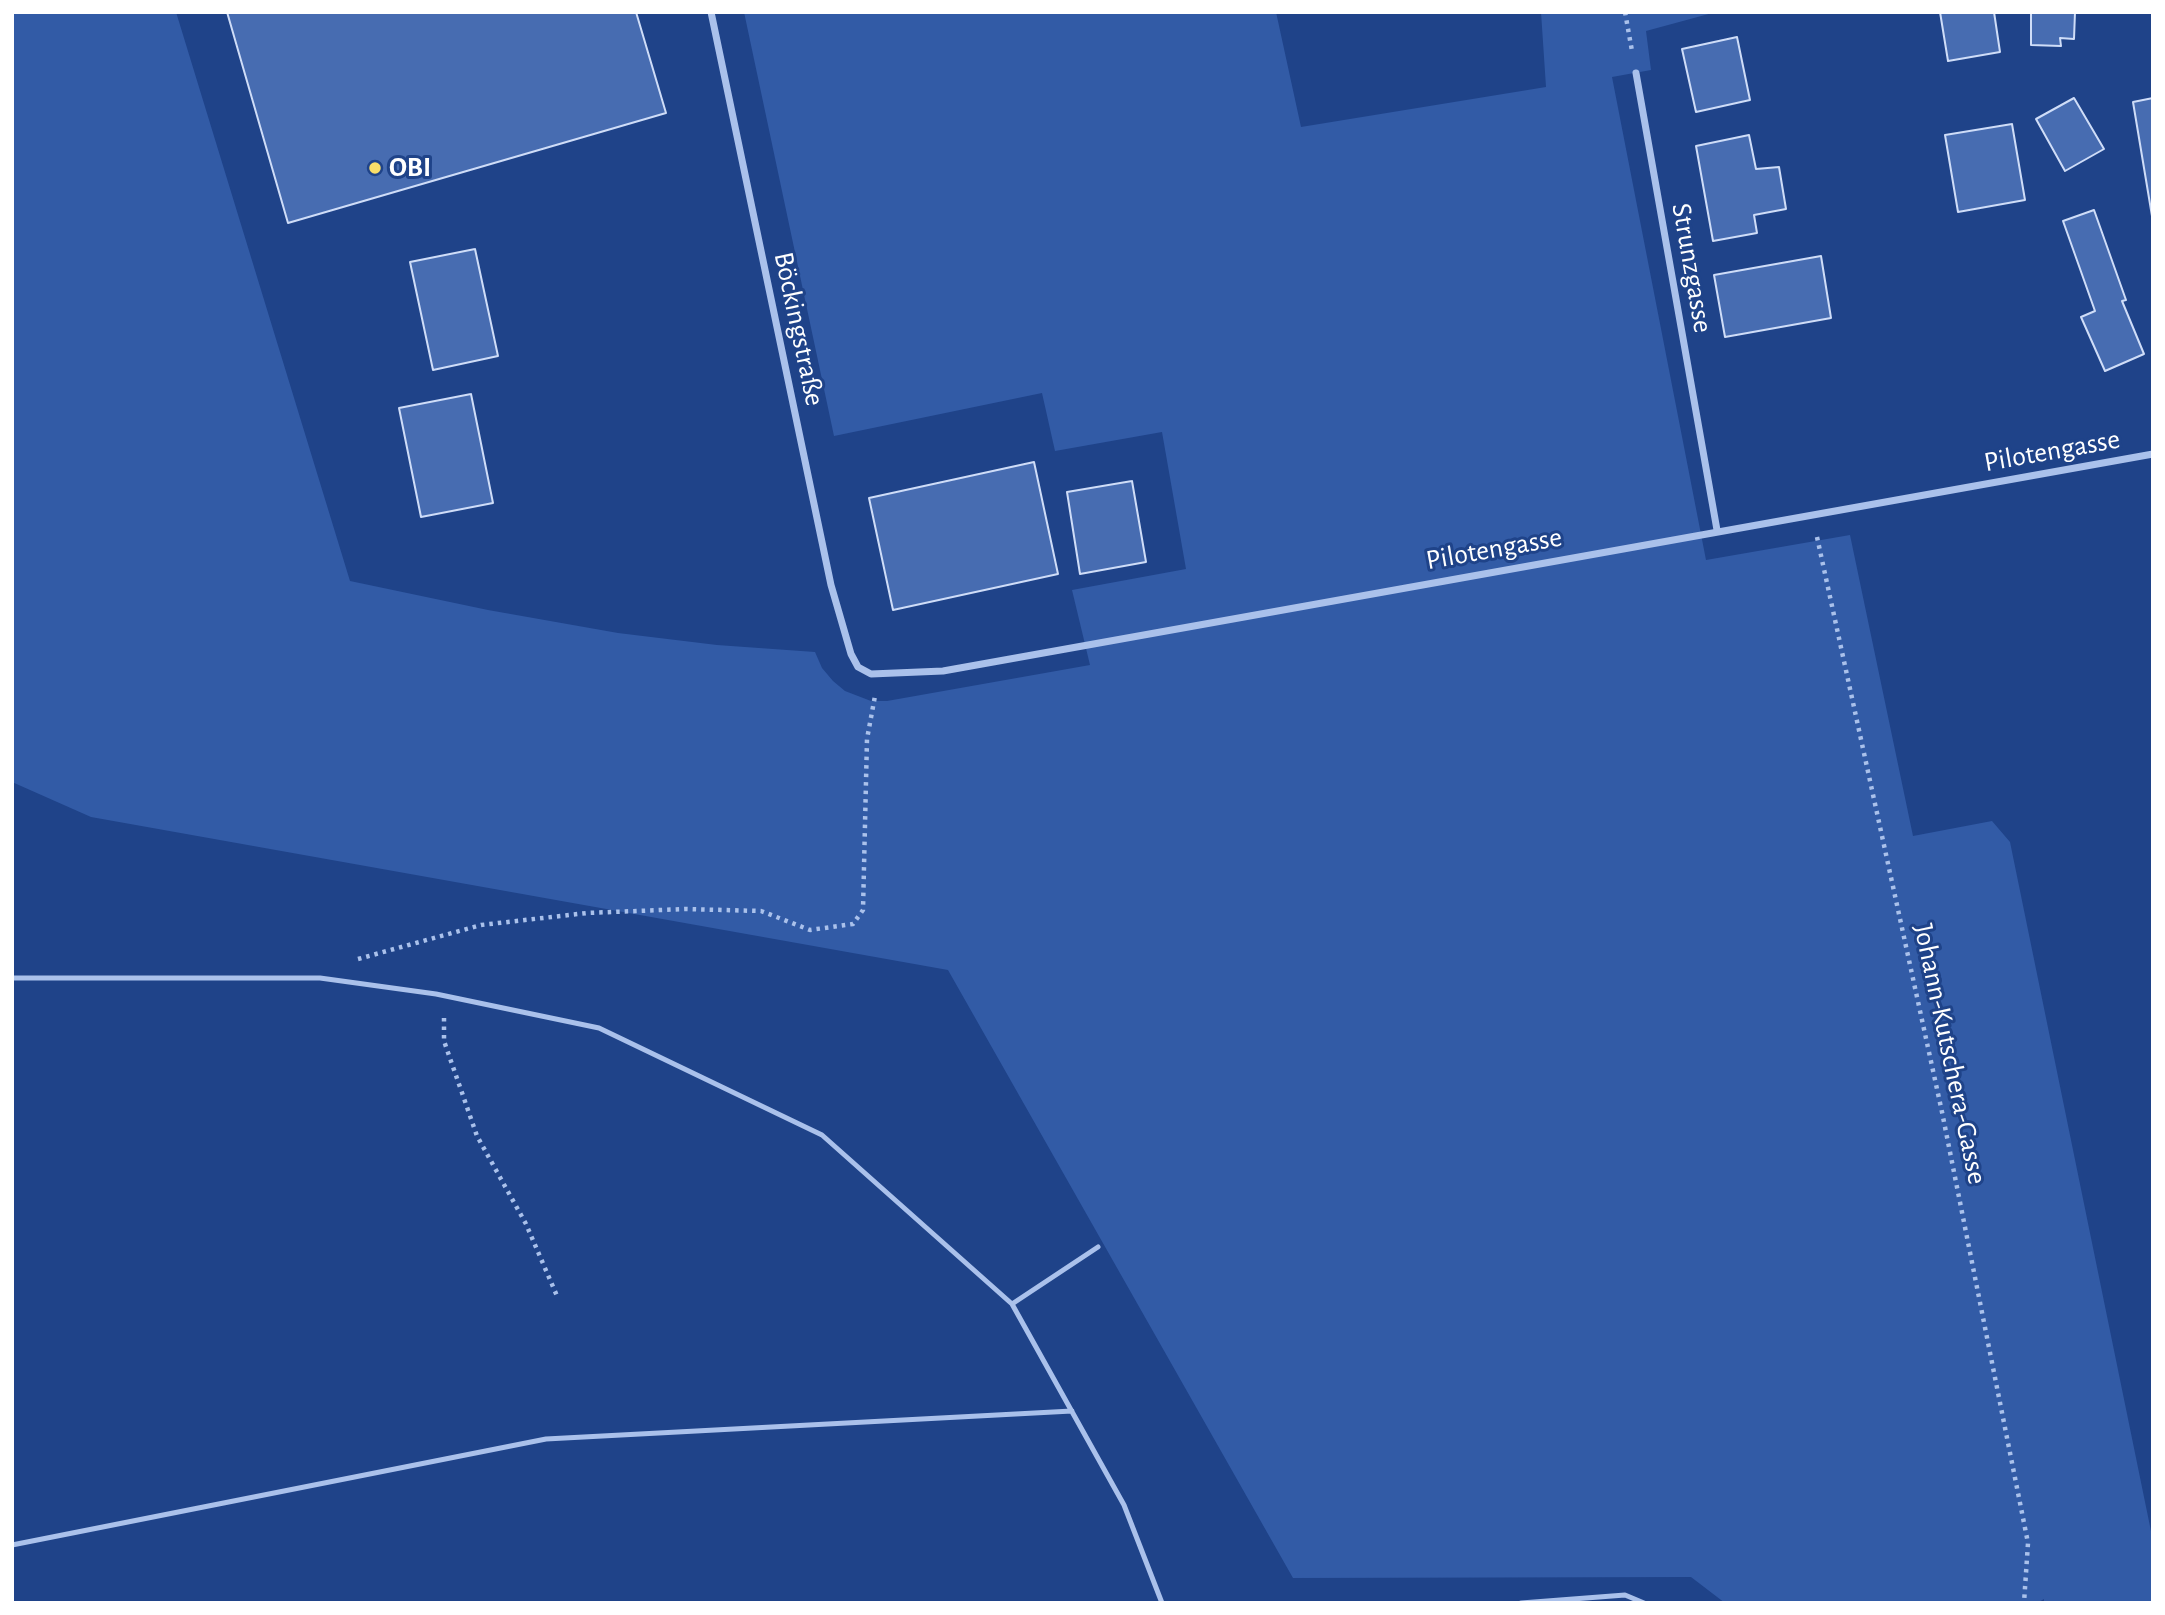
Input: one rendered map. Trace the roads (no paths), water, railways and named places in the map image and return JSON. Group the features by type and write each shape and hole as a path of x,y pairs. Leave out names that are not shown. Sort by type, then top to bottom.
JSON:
{"street":[{"name":"Böckingstraße","path":"711,12 831,585 851,654 862,670 878,675"},
{"name":"Strunzgasse","path":"1636,73 1717,530"},
{"name":"Pilotengasse","path":"878,675 943,671 1717,530 2153,454"}],"lane":[{"path":"12,978 320,978 445,996 599,1028 822,1135 1012,1304 1124,1505 1163,1603"},
{"path":"1012,1304 1098,1247"},
{"path":"12,1545 546,1438 1073,1411"},
{"path":"1521,1603 1625,1595 1644,1603"}],"place":[{"name":"OBI","path":"375,168"}]}
